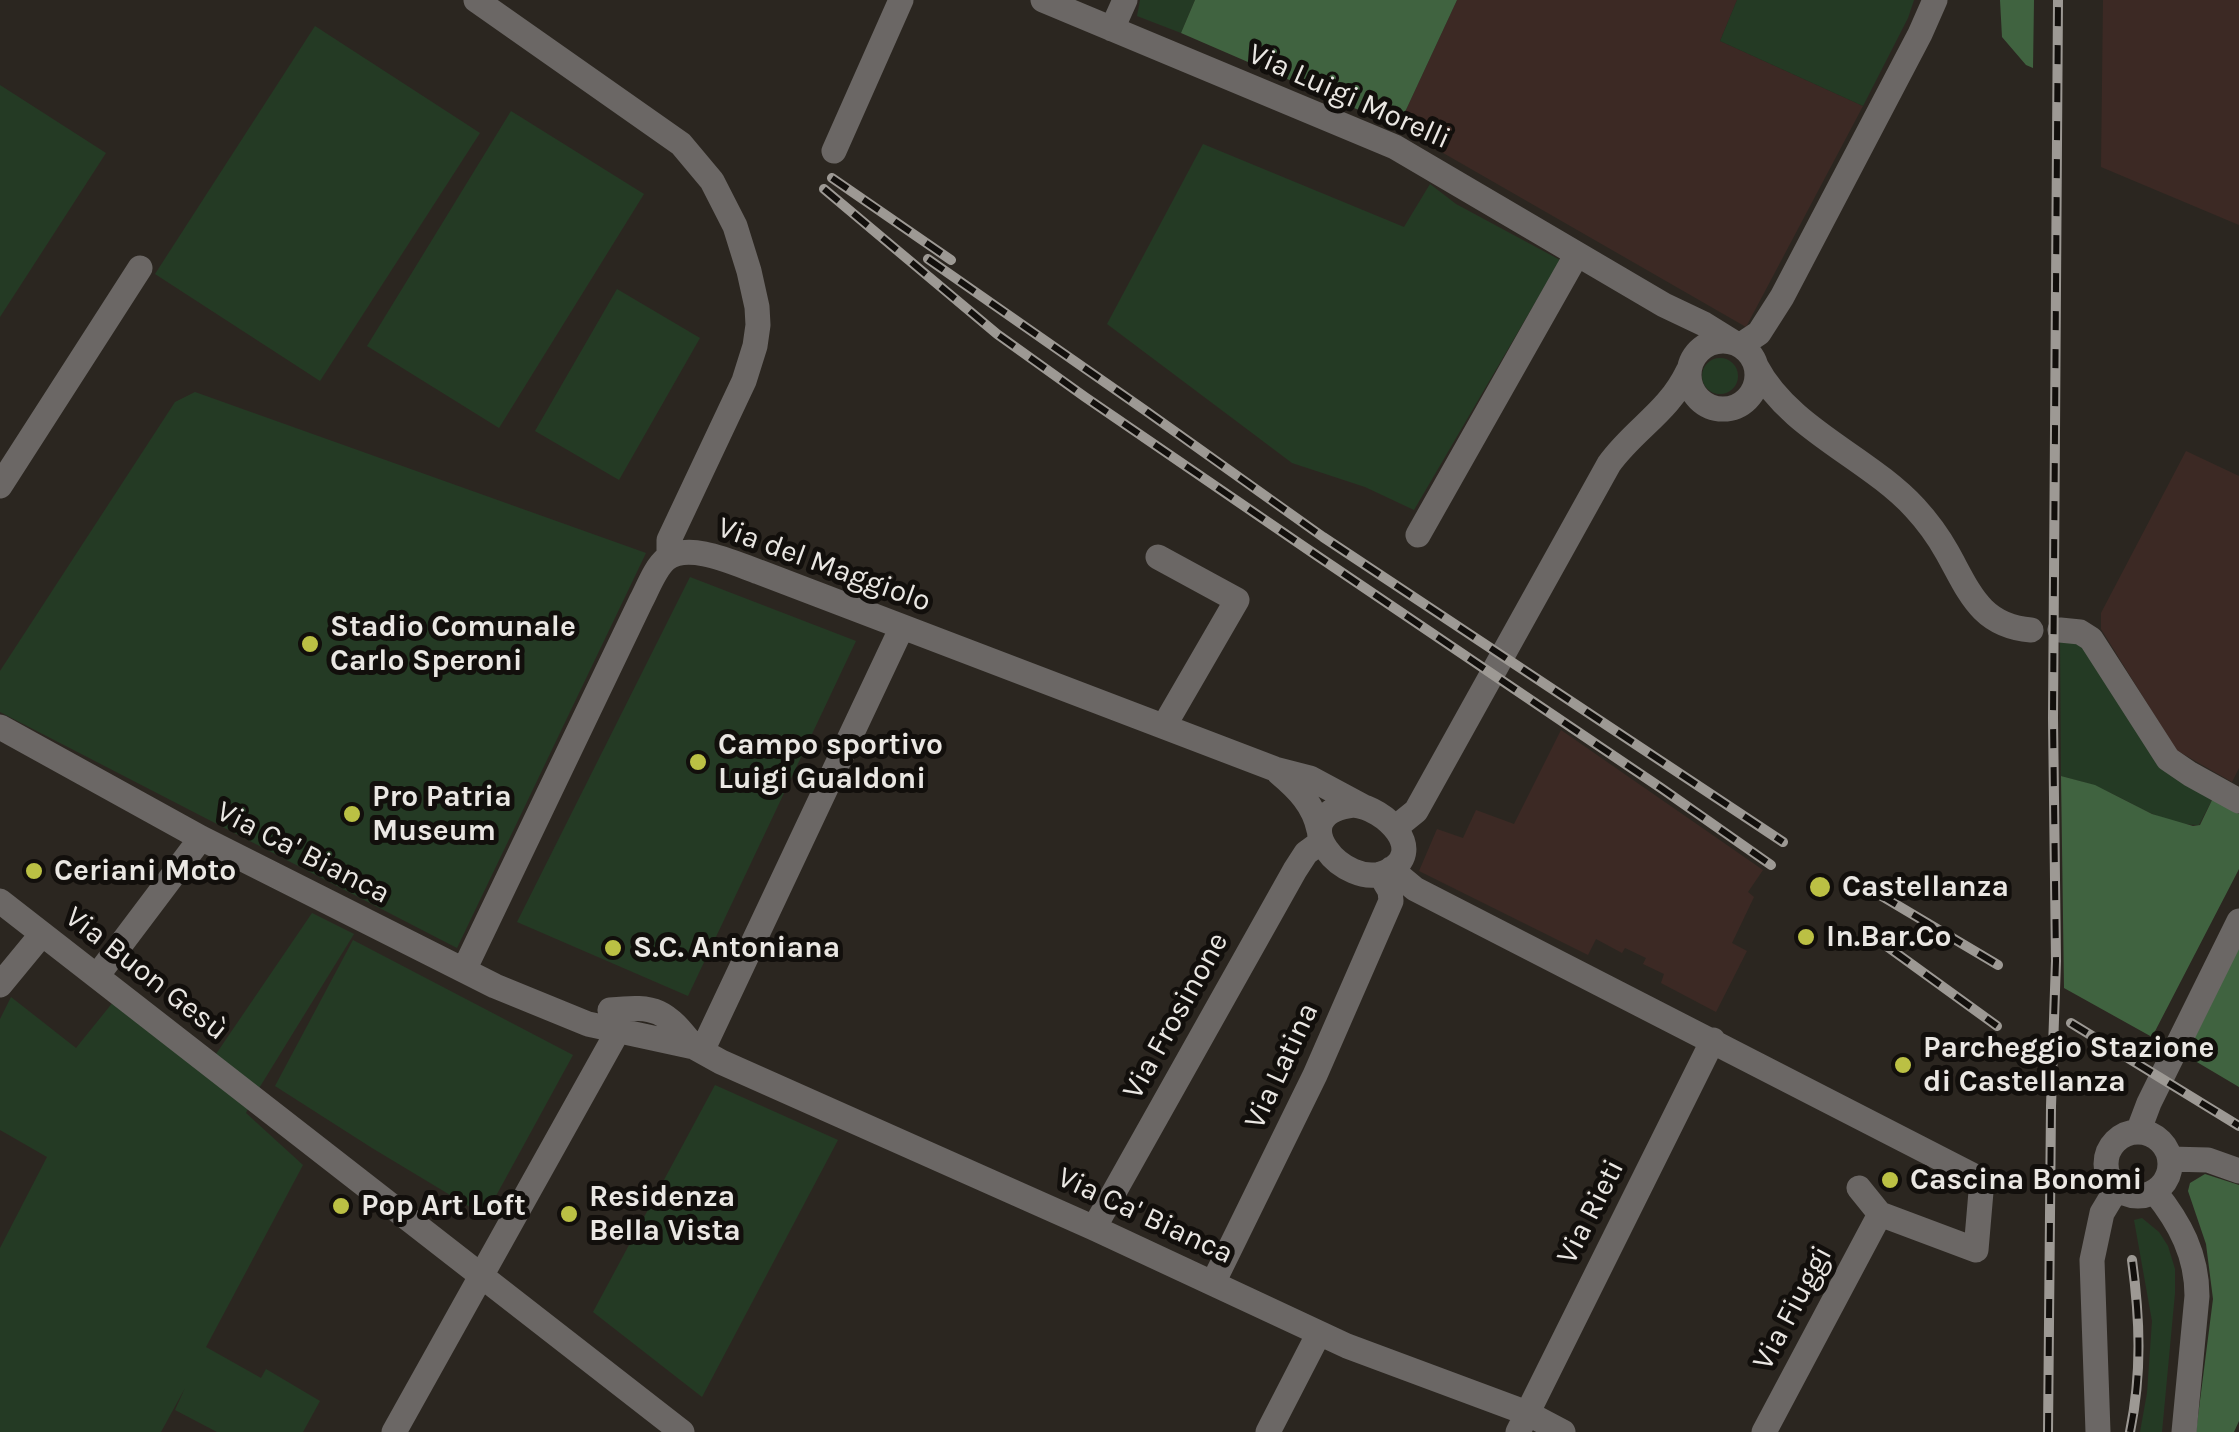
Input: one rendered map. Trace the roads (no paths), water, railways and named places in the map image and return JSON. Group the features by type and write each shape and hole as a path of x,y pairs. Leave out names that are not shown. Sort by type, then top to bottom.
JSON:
{"street":[{"path":"464,970 642,600 669,557 669,540 744,382 758,325 757,307 728,210 712,181 681,144 476,0"},
{"path":"834,151 900,0"},
{"name":"Via Luigi Morelli","path":"1043,0 1395,147 1704,324 1743,351"},
{"path":"1112,29 1125,0"},
{"path":"1743,351 1782,297 1936,0"},
{"path":"1418,535 1577,254"},
{"path":"0,486 140,268"},
{"path":"1669,307 1682,323 1693,392 1709,407"},
{"path":"1395,828 1416,811 1609,464 1628,440 1672,400 1699,350 1710,342 1719,340 1743,351 1788,408 1912,504 1988,614 2004,625 2031,630"},
{"path":"1743,351 1756,385 1745,401"},
{"path":"1652,420 1678,410 1727,409 1745,401 1788,408"},
{"name":"Via del Maggiolo","path":"669,557 690,552 726,560 1275,770 1310,778 1364,806"},
{"path":"1158,557 1237,600 1164,726"},
{"path":"698,1049 902,626"},
{"path":"2060,630 2080,632 2090,639 2168,759 2239,801"},
{"name":"Via Ca' Bianca","path":"0,727 200,838 495,986 584,1022 622,1019 656,1040 698,1049 1356,1350 1522,1423 1564,1432"},
{"name":"Via del Maggiolo","path":"1275,770 1306,798 1320,836"},
{"path":"1386,872 1403,852 1402,841 1386,818 1364,806 1348,806 1326,816 1320,836 1342,864 1362,872 1386,872 1982,1180 1976,1250 1880,1214 1858,1188"},
{"name":"Via Frosinone","path":"1094,1228 1295,870 1320,836"},
{"path":"97,976 200,838"},
{"name":"Via Latina","path":"1213,1283 1315,1075 1391,901 1386,872"},
{"name":"Via Buon Gesù","path":"0,901 682,1432"},
{"path":"2138,1132 2149,1102 2239,921"},
{"path":"0,985 42,934"},
{"path":"394,1432 622,1019"},
{"name":"Via Rieti","path":"1522,1423 1714,1040"},
{"path":"2126,1134 2155,1136 2170,1158 2168,1178 2155,1192 2136,1196 2116,1188 2106,1169 2110,1148 2126,1134"},
{"path":"2170,1158 2208,1160 2239,1171"},
{"path":"2098,1432 2092,1260 2102,1213 2116,1188"},
{"path":"2155,1192 2184,1234 2196,1275 2184,1432"},
{"name":"Via Fiuggi","path":"1764,1432 1880,1214"},
{"path":"1268,1432 1319,1333"}],"railway":[{"path":"2048,1432 2056,961 2053,718 2058,0"},
{"path":"832,178 951,260"},
{"path":"824,189 997,334 1085,397 1771,865"},
{"path":"928,259 1323,537 1783,842"},
{"path":"1880,895 1998,965"},
{"path":"1863,929 1997,1026"},
{"path":"2071,1023 2239,1126"},
{"path":"2130,1432 2138,1346 2132,1260"}],"place":[{"name":"Stadio Comunale Carlo Speroni","path":"310,644"},
{"name":"Campo sportivo Luigi Gualdoni","path":"698,762"},
{"name":"Pro Patria Museum","path":"352,814"},
{"name":"Ceriani Moto","path":"34,871"},
{"name":"Castellanza","path":"1820,887"},
{"name":"In.Bar.Co","path":"1806,937"},
{"name":"S.C. Antoniana","path":"613,948"},
{"name":"Parcheggio Stazione di Castellanza","path":"1903,1065"},
{"name":"Cascina Bonomi","path":"1890,1180"},
{"name":"Pop Art Loft","path":"341,1206"},
{"name":"Residenza Bella Vista","path":"569,1214"}]}
